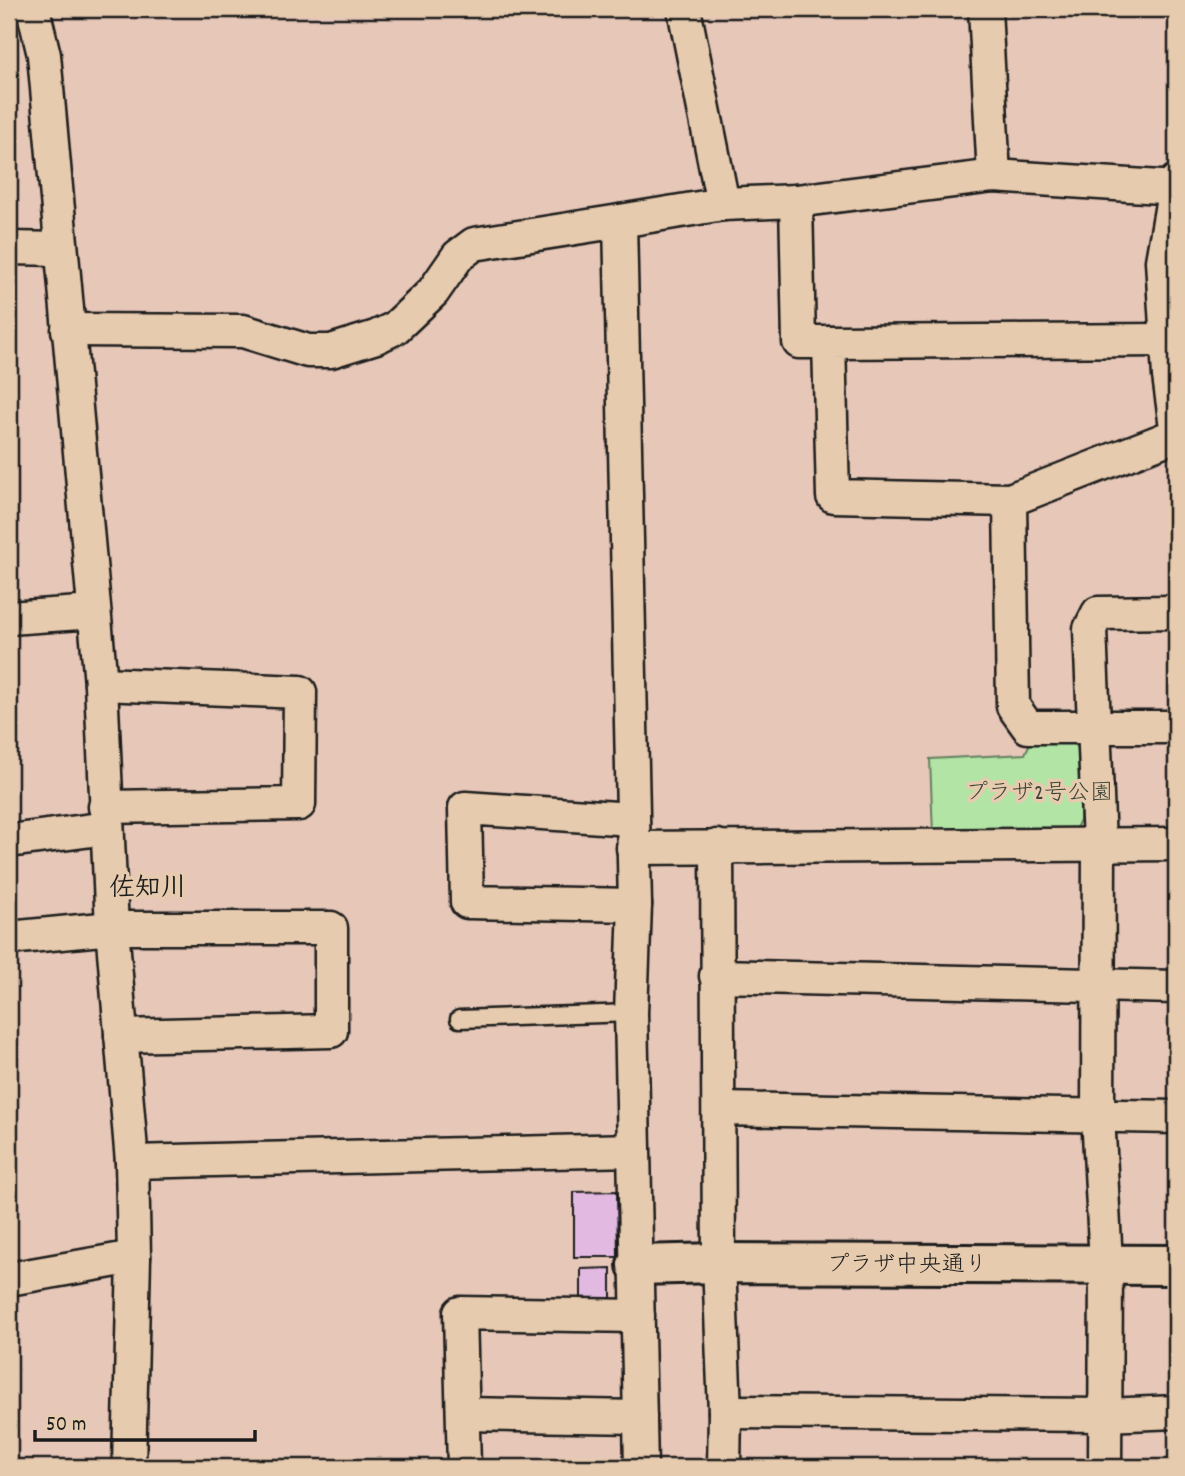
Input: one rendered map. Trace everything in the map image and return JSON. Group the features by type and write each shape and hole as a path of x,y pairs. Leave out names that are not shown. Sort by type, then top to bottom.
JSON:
{"street":[{"path":"33,9 44,55 101,684 111,928 132,1162 134,1257 129,1467"},
{"path":"684,9 723,204"},
{"path":"985,9 994,176"},
{"path":"68,330 243,331 308,351 331,351 396,328 433,292 458,256 474,244 723,204 796,201 994,176 1176,186 1162,261 1176,427"},
{"path":"796,201 799,342 1167,340"},
{"path":"620,221 635,905 631,1013 641,1467"},
{"path":"9,248 61,249"},
{"path":"829,342 832,496 1010,500 1176,435"},
{"path":"1010,500 1013,706 1028,727 1176,727"},
{"path":"9,618 94,611"},
{"path":"1105,1467 1106,1263 1098,1115 1099,843 1090,629 1098,613 1176,612"},
{"path":"9,841 106,818 299,804 300,692 101,684"},
{"path":"635,905 467,902 465,808 717,846 1176,844"},
{"path":"717,846 719,1263 725,1412 724,1467"},
{"path":"9,938 111,928 331,928 331,1031 121,1036"},
{"path":"716,976 1176,987"},
{"path":"720,1109 1176,1117"},
{"path":"132,1162 633,1150"},
{"path":"9,1279 134,1257"},
{"name":"プラザ中央通り","path":"637,1265 1176,1265"},
{"path":"464,1467 460,1313 638,1316"},
{"path":"725,1412 1107,1415 1176,1412"},
{"path":"463,1414 640,1418"}],"lane":[{"path":"459,1019 631,1013"}],"green space":[{"name":"プラザ2号公園","path":"1071,740 1081,751 1080,820 1075,830 933,833 930,759 1025,754 1031,741"}],"building":[{"path":"617,1191 618,1257 574,1257 574,1192"},
{"path":"611,1268 611,1302 581,1303 581,1269"}],"district":[{"name":"佐知川","path":"148,886"}]}
